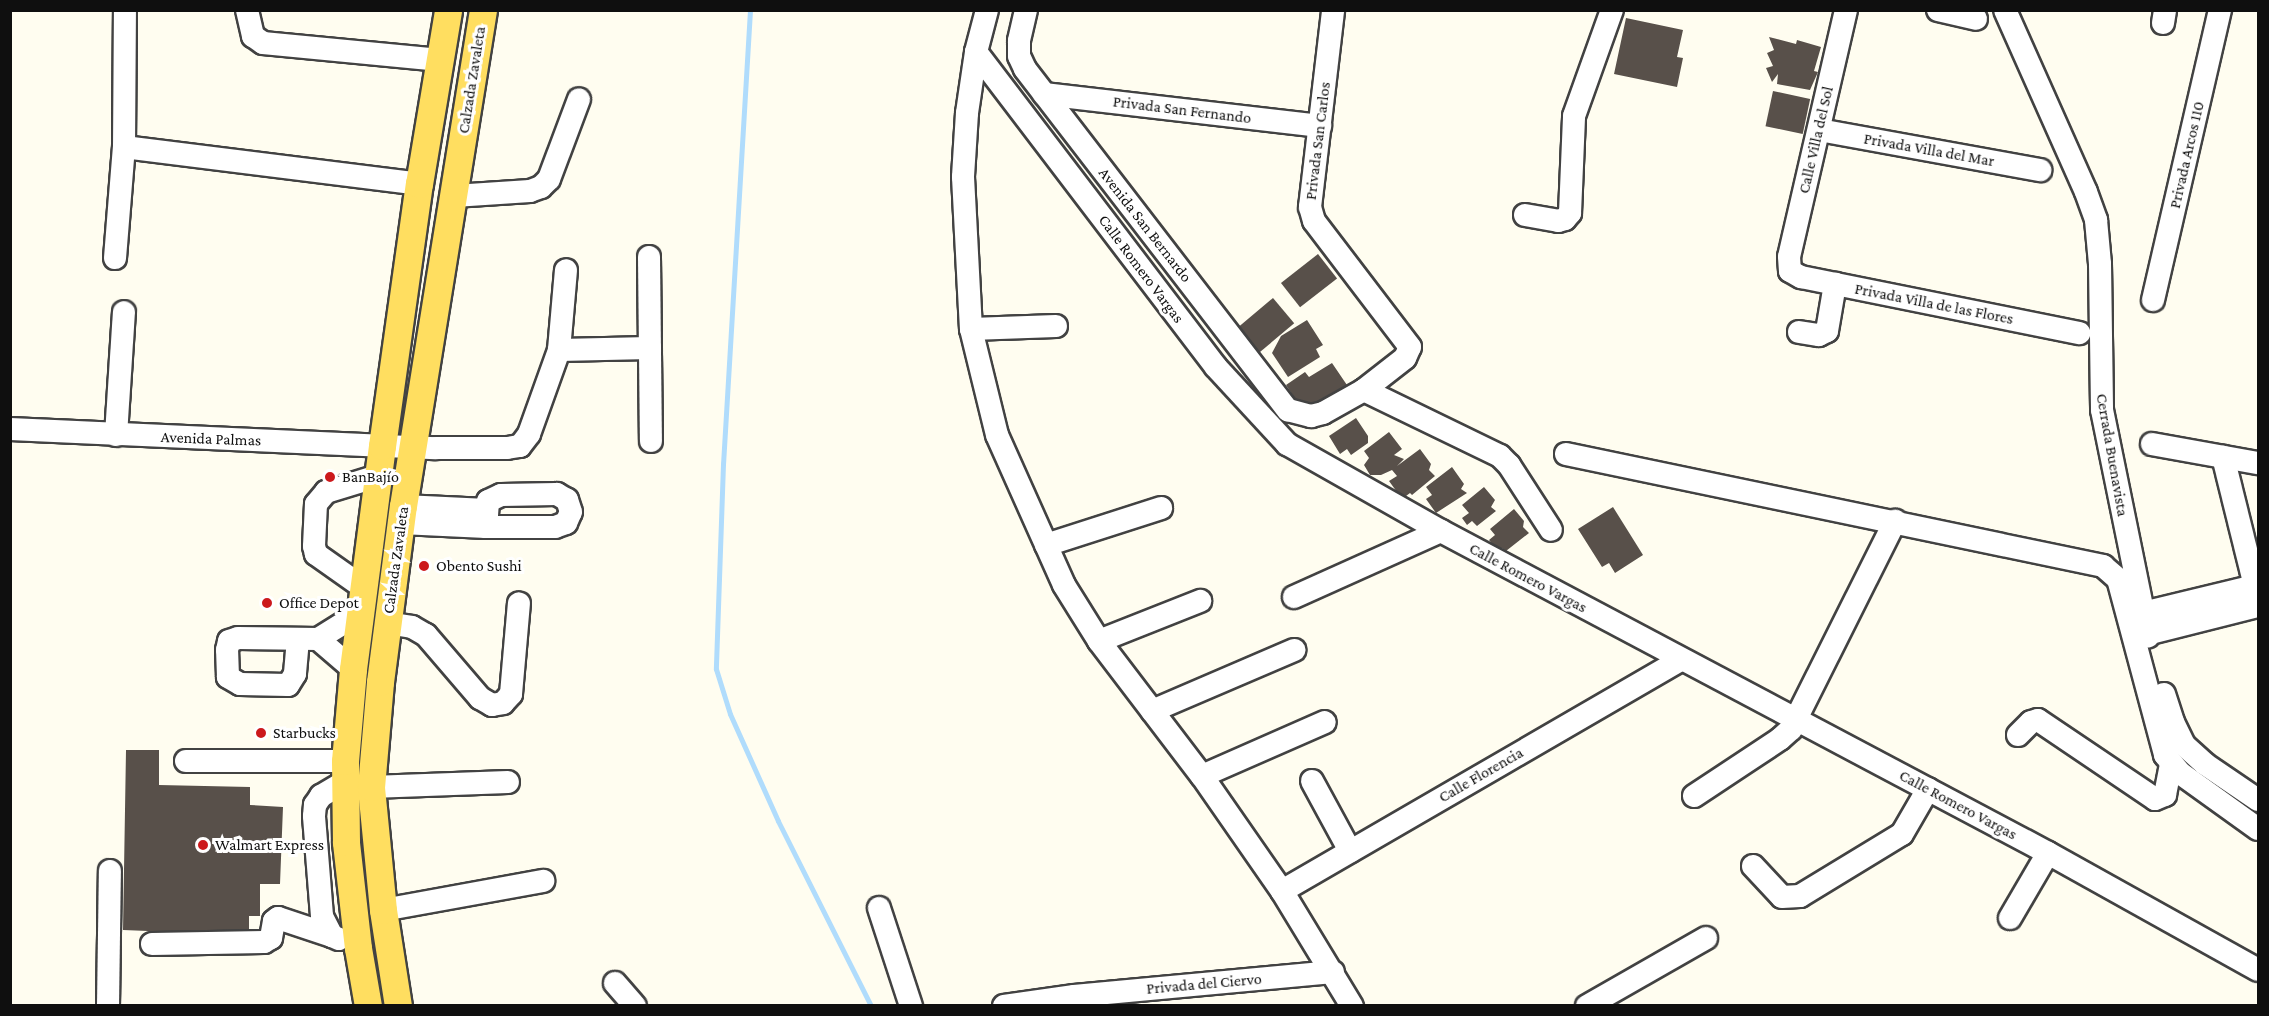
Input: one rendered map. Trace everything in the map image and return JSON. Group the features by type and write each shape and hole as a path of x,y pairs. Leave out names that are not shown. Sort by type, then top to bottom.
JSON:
{"main road":[{"name":"Calzada Zavaleta","path":"368,1005 358,948 346,842 344,772 353,669 382,446 419,184 448,10"},
{"name":"Calzada Zavaleta","path":"398,1005 374,839 371,787 387,623 402,515 483,10"}],"street":[{"path":"115,258 124,147 125,10"},
{"path":"247,10 253,36 263,43 440,60"},
{"path":"987,10 976,52 966,113 963,177 971,329 997,435 1064,585 1099,641 1202,776 1282,891 1352,1005"},
{"name":"Avenida San Bernardo","path":"1026,10 1019,41 1019,56 1025,69 1288,410 1311,416 1323,413 1364,390"},
{"name":"Privada San Carlos","path":"1333,10 1310,207 1314,221 1410,346 1405,358 1364,390"},
{"path":"1525,215 1558,221 1565,219 1570,213 1574,116 1612,10"},
{"name":"Calle Villa del Sol","path":"1790,271 1790,257 1846,10"},
{"path":"1938,10 1976,19"},
{"name":"Cerrada Buenavista","path":"2005,10 2086,192 2096,220 2100,264 2101,397 2123,570 2145,623 2173,722 2184,745 2205,764 2259,800"},
{"name":"Privada Arcos 110","path":"2153,300 2220,10"},
{"name":"Calle Romero Vargas","path":"976,52 1216,367 1280,437 1441,531 2048,853 2259,970"},
{"name":"Privada San Fernando","path":"1044,94 1320,126"},
{"path":"454,196 531,191 541,187 549,179 579,99"},
{"name":"Privada Villa del Mar","path":"1819,130 2040,170"},
{"path":"124,147 419,184"},
{"path":"649,257 651,441"},
{"path":"566,270 560,350 650,348"},
{"name":"Privada Villa de las Flores","path":"1790,271 1801,277 2079,333"},
{"path":"1799,332 1819,335 1827,331 1835,284"},
{"path":"116,435 124,312"},
{"path":"971,329 1056,326"},
{"name":"Avenida Palmas","path":"10,429 382,446 507,448 520,446 529,434 560,350"},
{"path":"1364,390 1500,456 1509,465 1551,530"},
{"path":"2152,444 2259,463"},
{"path":"1566,454 2123,570 2118,579 2165,756 2171,765 2259,830"},
{"path":"2145,623 2255,586 2223,457"},
{"path":"353,669 308,639 362,600 316,554 314,546 316,504 326,492 378,476"},
{"path":"1046,545 1161,508"},
{"path":"402,515 486,518"},
{"path":"1694,796 1780,739 1791,729 1895,521"},
{"path":"1294,597 1441,531"},
{"path":"1099,641 1200,601"},
{"path":"387,623 412,627 426,635 480,698 492,705 503,703 512,694 519,603"},
{"path":"2145,623 2259,606"},
{"path":"1152,711 1294,650"},
{"name":"Calle Florencia","path":"1282,891 1681,660"},
{"path":"2018,735 2031,722 2038,720 2155,799 2165,795 2171,765"},
{"path":"1202,776 1325,722"},
{"path":"186,761 344,772"},
{"path":"332,936 322,916 319,901 314,816 315,805 321,796 344,772"},
{"path":"1311,781 1350,851"},
{"path":"371,787 508,782"},
{"path":"1753,866 1782,897 1800,896 1902,834 1917,813 1928,789"},
{"path":"2010,918 2048,853"},
{"path":"108,1005 110,871"},
{"path":"383,910 543,881"},
{"path":"879,908 911,1005"},
{"path":"152,945 264,942 271,938 274,921 278,918 332,936 358,948"},
{"path":"1587,1005 1706,938"},
{"name":"Privada del Ciervo","path":"1004,1005 1076,1000 1333,972"},
{"path":"615,982 635,1005"}],"building":[{"path":"1626,18 1683,30 1677,57 1683,58 1677,87 1614,74"},
{"path":"1769,37 1796,44 1797,40 1821,47 1814,71 1818,72 1810,90 1777,84 1778,74 1772,82 1766,68 1773,66 1767,53 1774,50"},
{"path":"1773,91 1810,99 1803,134 1766,126"},
{"path":"1318,254 1337,278 1300,307 1281,283"},
{"path":"1273,298 1294,323 1258,353 1237,328"},
{"path":"1307,320 1323,345 1316,349 1320,357 1288,377 1272,353 1281,336"},
{"path":"1332,363 1349,388 1303,411 1286,385 1305,372 1309,377"},
{"path":"1356,418 1368,436 1368,443 1351,455 1347,449 1340,454 1329,436"},
{"path":"1389,432 1402,449 1394,455 1404,459 1397,466 1420,449 1431,464 1429,470 1435,476 1412,495 1410,493 1402,499 1389,481 1397,476 1392,470 1381,475 1370,475 1364,465 1369,458 1364,451"},
{"path":"1452,467 1464,484 1461,489 1467,493 1436,513 1426,499 1432,495 1426,487"},
{"path":"1484,487 1495,500 1491,507 1496,511 1477,526 1472,521 1467,525 1462,518 1469,513 1462,505"},
{"path":"1613,507 1643,555 1615,573 1609,563 1602,567 1578,529"},
{"path":"1514,509 1524,521 1523,527 1529,533 1506,551 1502,548 1497,550 1489,540 1495,535 1490,529"},
{"name":"Walmart Express","path":"126,750 159,750 159,785 250,787 250,805 283,807 280,884 260,884 260,916 249,916 249,935 123,930"}],"waterway":[{"path":"750,10 723,464 716,669 730,714 778,821 871,1006"}],"place":[{"name":"BanBajío","path":"330,477"},
{"name":"Obento Sushi","path":"424,566"},
{"name":"Office Depot","path":"267,603"},
{"name":"Starbucks","path":"261,733"},
{"name":"Walmart Express","path":"203,845"}]}
